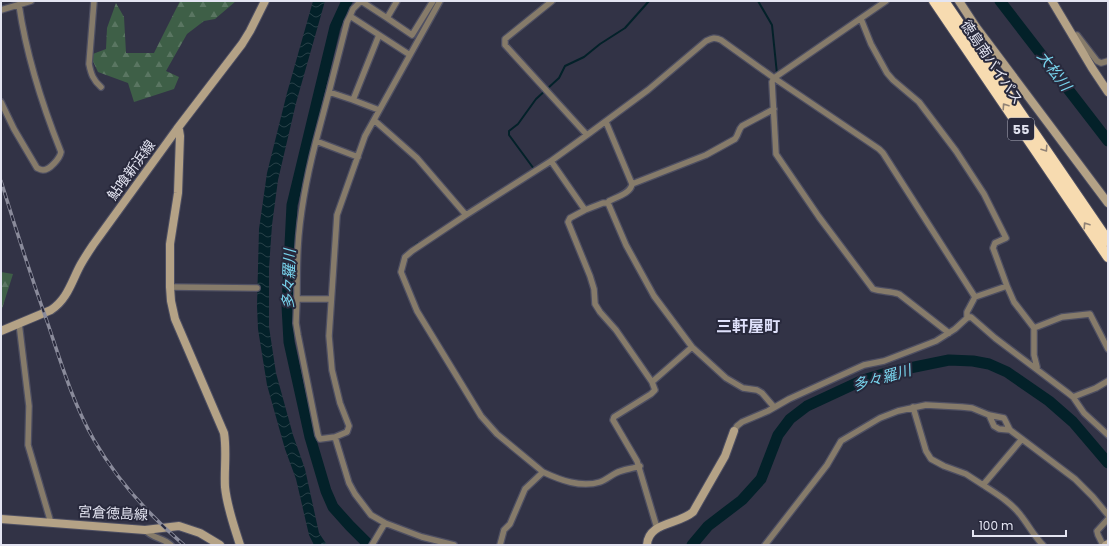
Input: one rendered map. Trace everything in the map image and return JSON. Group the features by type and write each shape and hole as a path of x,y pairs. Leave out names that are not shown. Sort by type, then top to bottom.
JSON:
{"highway":[{"name":"徳島南バイパス","path":"934,1 1108,257"},
{"name":"徳島南バイパス","path":"944,1 1108,241"}],"street":[{"path":"1,10 29,1"},
{"path":"94,1 89,64 91,75 95,82 101,87"},
{"name":"鮎喰新浜線","path":"1,331 51,310 63,300 81,264 93,245 177,128 242,44 265,1"},
{"path":"433,1 412,35 361,1 353,9 347,22 309,167 298,245 296,323 320,439 347,432 349,426 340,402 332,370 329,329 337,215 365,136 440,1"},
{"path":"387,18 397,1"},
{"path":"552,1 505,39 504,42 505,45 587,135"},
{"path":"886,1 774,78 772,82 776,154 868,285 878,291 893,291 899,294 949,333"},
{"path":"959,1 976,27 1108,203"},
{"path":"1052,1 1072,36 1108,92"},
{"path":"1,102 37,168 43,170 49,168 61,152 35,76 19,5"},
{"path":"350,16 410,55"},
{"path":"861,18 871,44 887,73 919,102 956,151 984,194 1006,238 995,243 993,248 1014,302 1034,328 1034,355 1037,367 1036,369"},
{"path":"354,100 379,35"},
{"path":"1072,36 1078,35 1097,61 1102,63 1108,61"},
{"path":"640,466 616,473 607,480 598,483 585,484 556,478 543,472 497,434 481,416 417,311 401,272 405,257 412,251 551,161 606,122 648,90 711,38 721,40 879,149 975,297"},
{"path":"329,92 379,110"},
{"path":"632,184 706,155 735,139 738,135 738,129 742,126 774,109"},
{"path":"374,120 417,158 466,216"},
{"path":"606,122 632,187 629,191 609,201 608,203 603,203 585,210 570,218 568,222 590,276 594,289 595,304 616,330 652,382 655,390 614,417 612,420 640,466 657,528"},
{"path":"177,128 180,136 178,193 170,244 171,301 175,319 224,433 226,446 225,485 227,499 240,545"},
{"path":"316,141 358,157"},
{"path":"551,161 585,210"},
{"path":"608,203 626,244 654,296 692,347 726,378 743,388 758,390 774,407"},
{"path":"967,318 967,312 975,297 1007,286"},
{"path":"170,287 257,288"},
{"path":"297,299 331,300"},
{"path":"1034,328 1062,317 1090,314 1108,349"},
{"path":"647,545 648,536 657,528 685,518 693,512 725,456 734,431 742,422 788,399 864,365 884,361 936,341 949,333 967,318 971,317 995,338 1073,397 1084,413 1108,435"},
{"path":"19,324 29,406 28,445 51,523"},
{"path":"652,382 692,347"},
{"path":"1073,397 1096,388 1108,381"},
{"path":"765,545 827,465 838,444 843,439 888,414 926,405 972,408 989,415 1004,418 1010,430 1075,479 1093,497 1108,516"},
{"path":"913,407 926,451 931,459 944,466 966,474 998,494 1018,512 1043,545"},
{"path":"989,415 994,426 999,429 1010,430"},
{"path":"335,436 349,483 355,494 371,515 385,523 422,537 454,545"},
{"path":"983,485 1022,439"},
{"path":"500,545 504,530 510,524 525,489 543,472"},
{"name":"宮倉徳島線","path":"1,519 145,530 180,526 200,533 220,545"},
{"path":"1106,545 1098,535 1097,531 1108,519"},
{"path":"373,544 385,523"},
{"path":"145,530 149,534 165,540 171,545"}],"green space":[{"path":"180,1 236,1 215,19 204,21 187,34 166,71 179,77 174,89 134,102 128,83 98,72 90,55 106,49 107,28 116,3 124,17 126,53 154,53"},
{"path":"1,272 13,274 1,312"}],"water":[{"path":"313,1 325,1 296,103 278,180 272,225 269,268 269,327 276,373 293,435 305,469 319,533 327,545 314,545 309,535 296,479 285,449 267,385 258,329 257,306 259,229 267,173 287,93"}],"waterway":[{"name":"多々羅川","path":"347,1 335,27 292,205 287,306 289,342 310,437 326,491 333,507 369,545"},
{"path":"533,170 534,169 509,135 509,131 518,124 536,99 559,78 565,66 584,57 600,44 625,28 649,1"},
{"path":"758,1 772,25 777,74"},
{"name":"大松川","path":"1000,1 1108,141"},
{"path":"914,197 924,212"},
{"path":"413,247 418,243"},
{"name":"多々羅川","path":"692,545 708,526 742,500 761,479 778,435 790,419 807,406 863,380 890,372 949,360 973,361 989,364 1007,372 1049,401 1073,422 1108,463"}],"railway":[{"path":"1,181 64,371 74,399 87,427 103,455 123,483 158,522 184,545"}],"district":[{"name":"三軒屋町","path":"748,326"}]}
